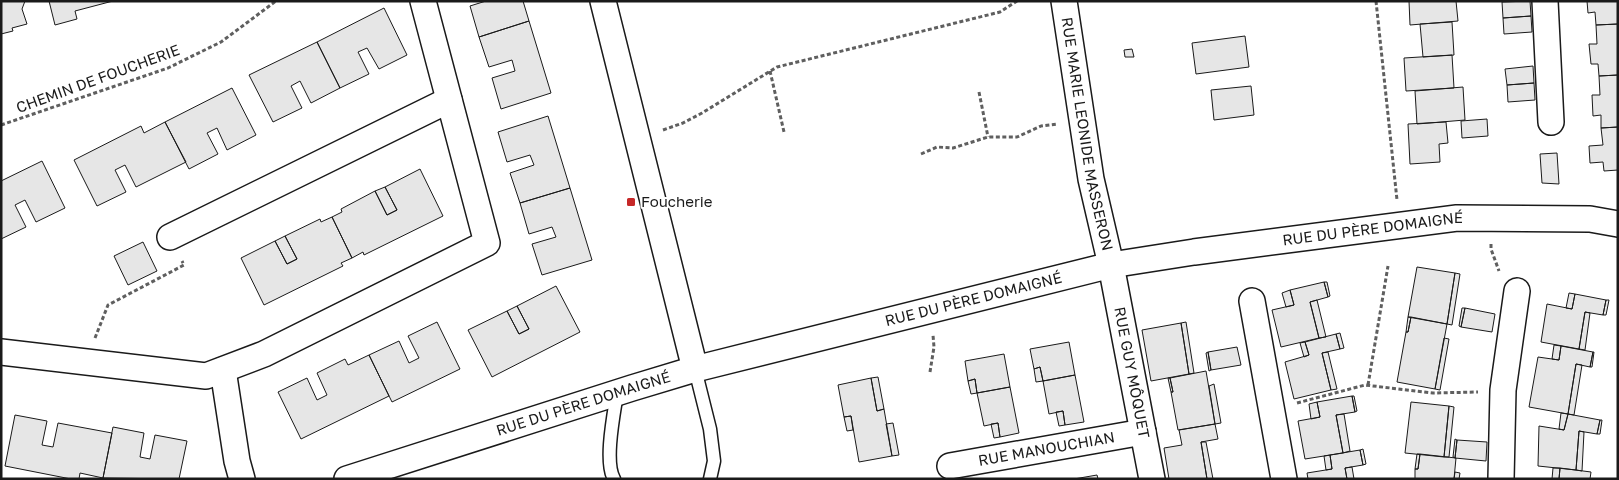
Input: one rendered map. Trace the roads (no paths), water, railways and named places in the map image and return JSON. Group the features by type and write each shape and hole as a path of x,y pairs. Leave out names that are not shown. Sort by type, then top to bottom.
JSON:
{"street":[{"path":"1,352 206,376 264,354 487,244 423,1"},
{"path":"603,1 695,369"},
{"name":"RUE MARIE LEONIDE MASSERON","path":"1064,1 1091,178 1112,265"},
{"path":"1545,1 1551,122"},
{"path":"170,237 449,100"},
{"name":"RUE DU PÈRE DOMAIGNÉ","path":"347,479 695,369 1112,265 1194,252 1457,218 1590,219 1618,224"},
{"name":"RUE GUY MÔQUET","path":"1112,265 1152,479"},
{"path":"1501,479 1503,390 1509,283"},
{"path":"1252,301 1284,479"},
{"path":"223,370 236,454 242,479"},
{"name":"RUE MANOUCHIAN","path":"950,466 1142,432"}],"lane":[{"path":"695,369 711,437 714,461 710,479"},
{"path":"614,479 610,473 610,444 617,393"}],"place":[{"name":"Foucherie","path":"631,202"}]}
